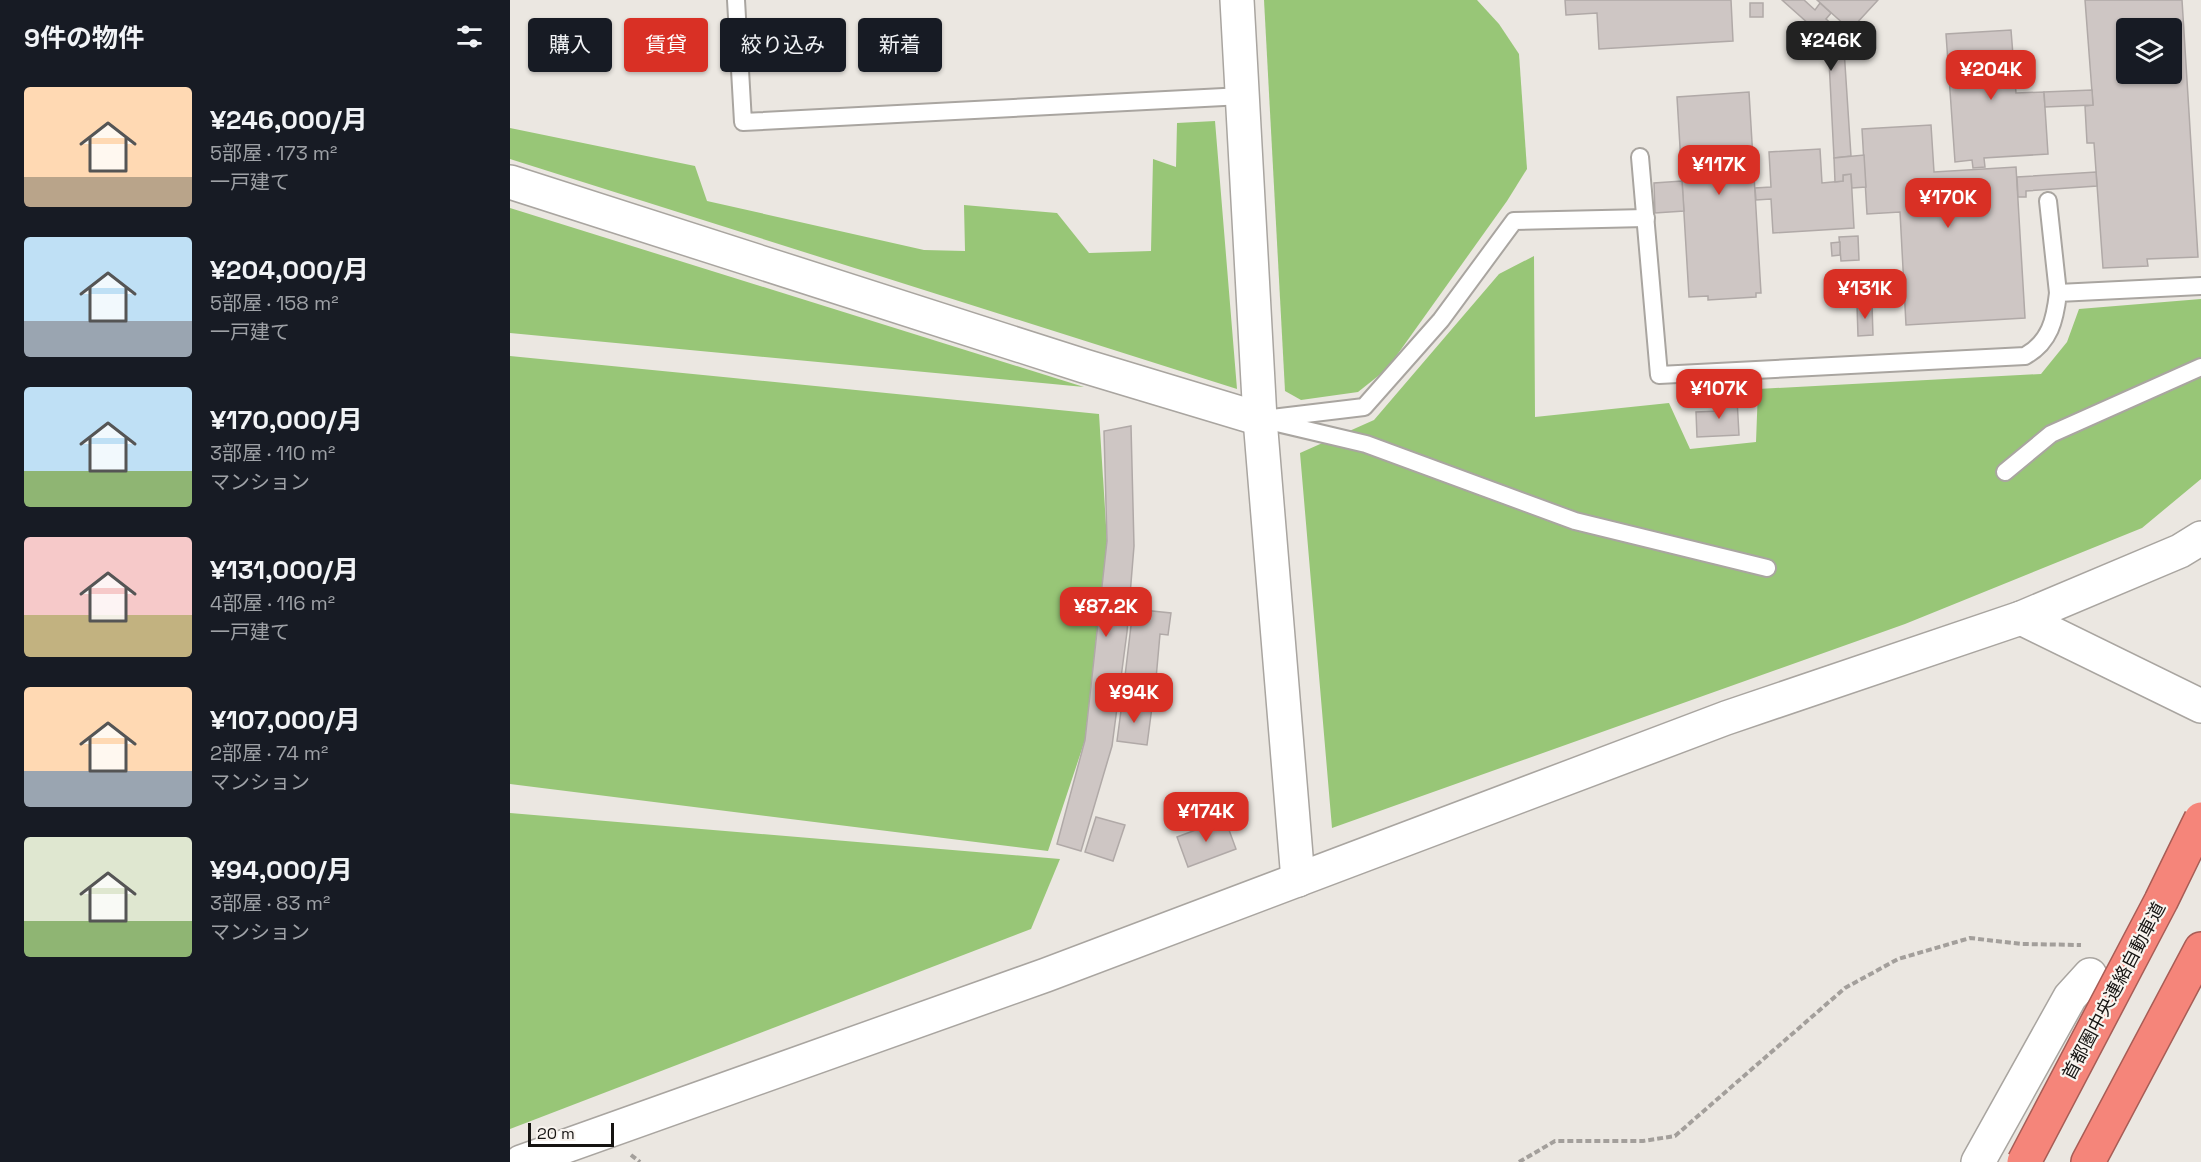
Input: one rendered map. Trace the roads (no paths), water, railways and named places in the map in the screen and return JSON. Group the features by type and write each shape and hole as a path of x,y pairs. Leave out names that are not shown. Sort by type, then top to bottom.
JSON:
{"highway":[{"name":"首都圏中央連絡自動車道","path":"2024,1162 2161,901 2201,819"},
{"path":"2088,1162 2201,949"}],"street":[{"path":"1237,0 1260,419 1298,880"},
{"path":"510,182 1084,366 1260,419"},
{"path":"521,1162 982,999 1726,718 2020,618 2180,551 2201,538"},
{"path":"2020,618 2201,706"},
{"path":"1978,1162 2070,997 2086,960"}],"lane":[{"path":"736,0 742,122 1243,96"},
{"path":"1640,157 1659,375 2025,356 2038,349 2049,333 2056,311 2058,293 2048,201"},
{"path":"1260,419 1364,407 1441,320 1514,221 1646,218"},
{"path":"2058,293 2201,286"},
{"path":"2005,472 2051,434 2201,367"},
{"path":"1260,419 1366,444 1575,521 1767,568"}]}
